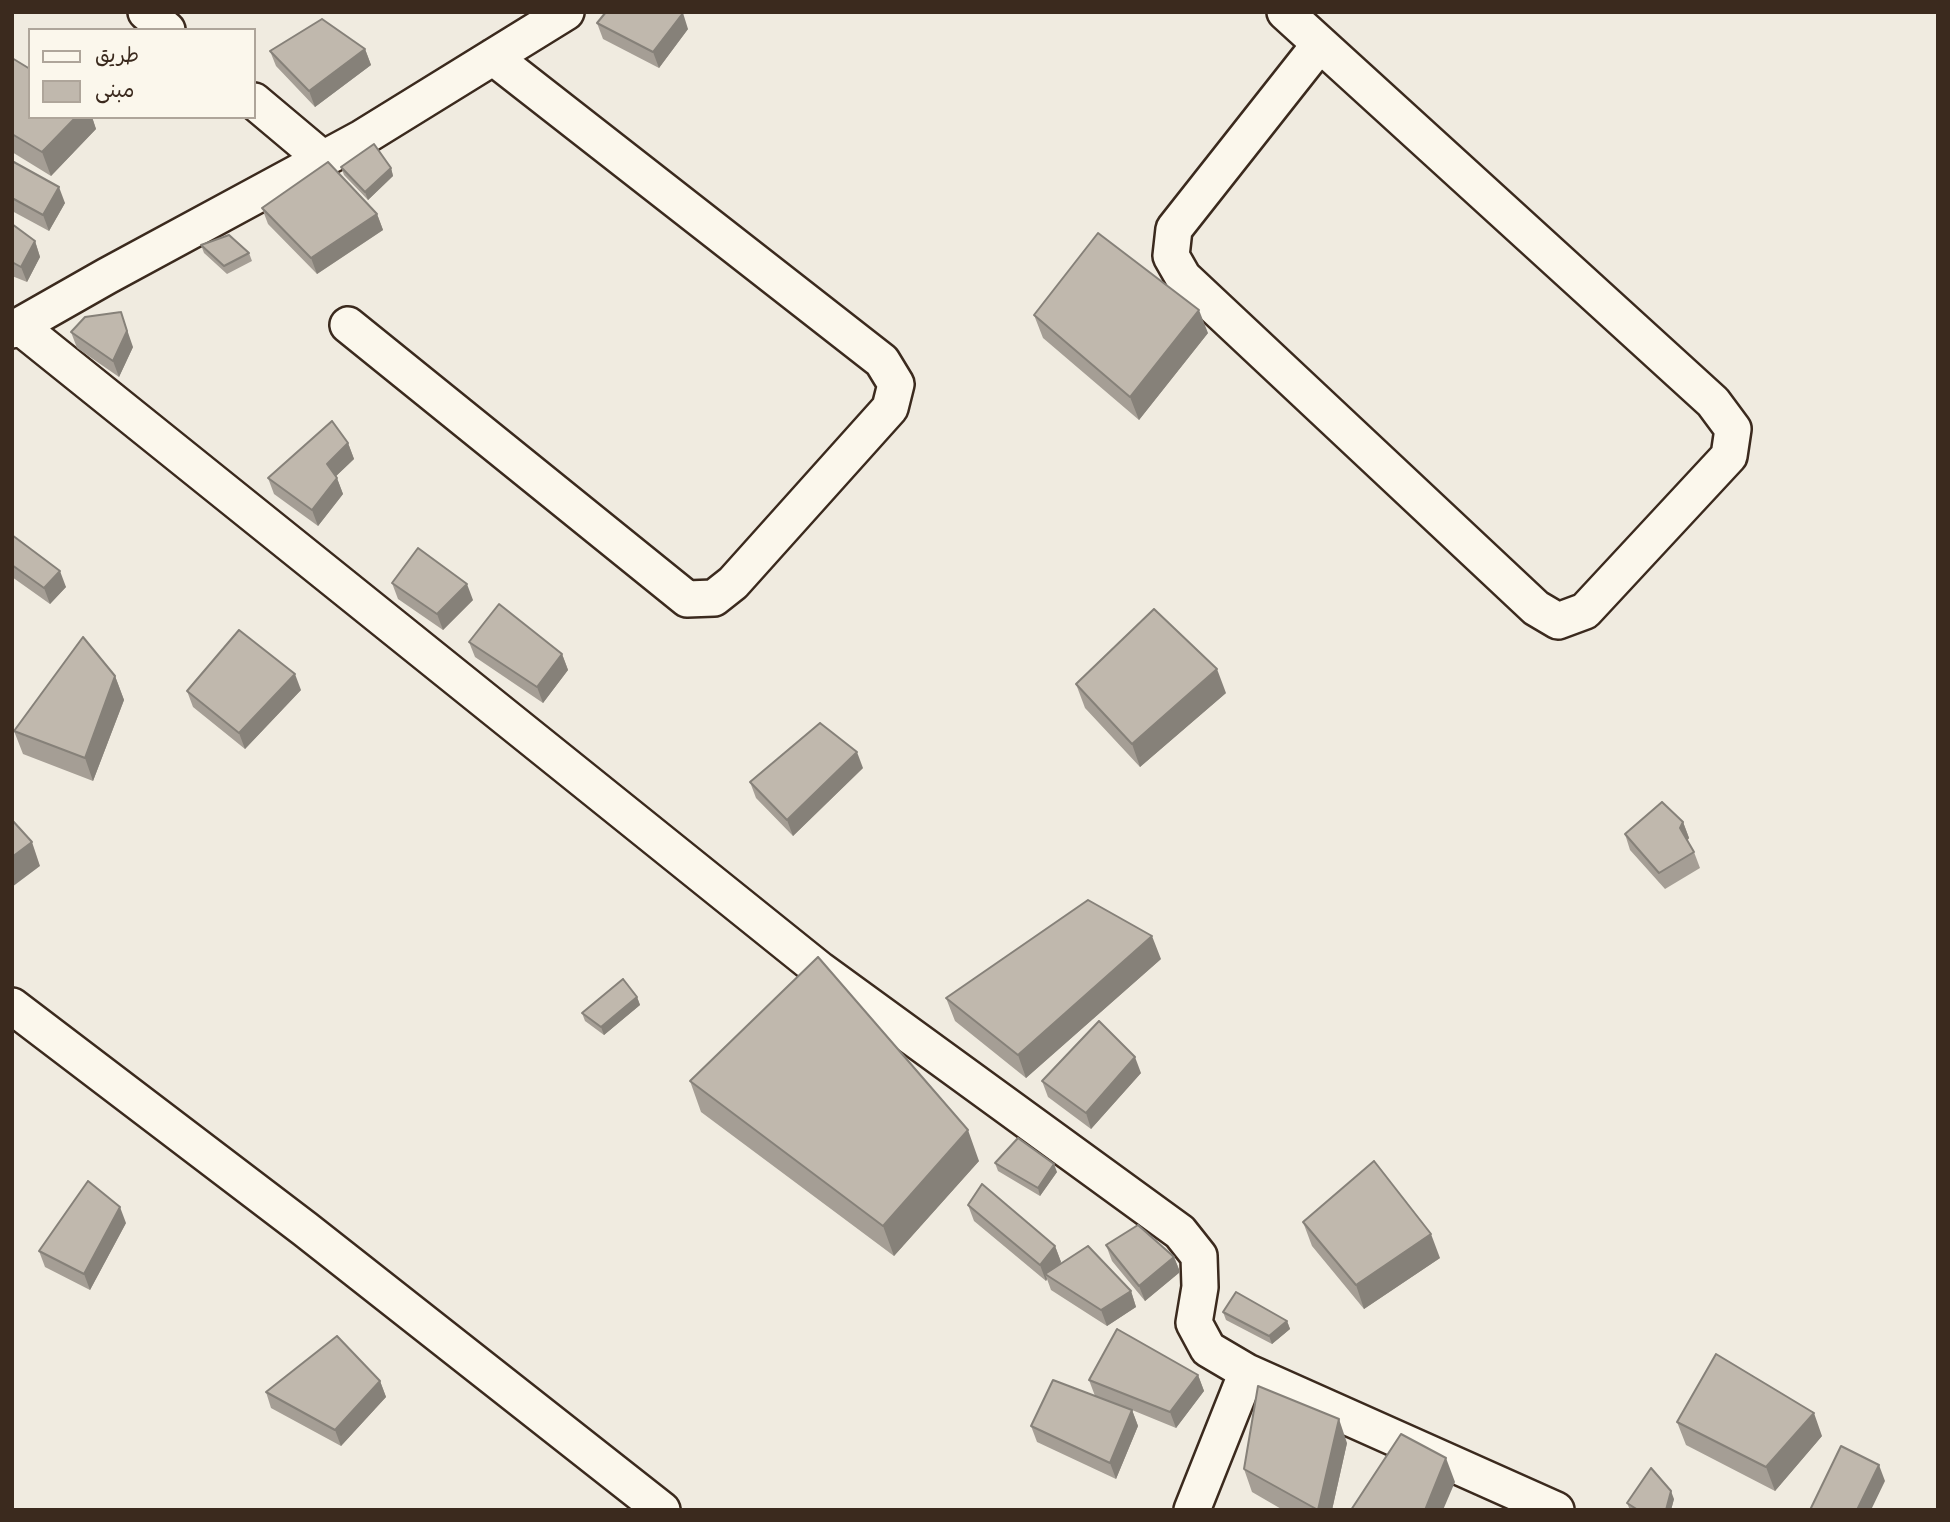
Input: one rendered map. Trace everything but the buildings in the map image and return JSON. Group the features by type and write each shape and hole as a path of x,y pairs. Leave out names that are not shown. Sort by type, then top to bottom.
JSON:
{"street":[{"path":"146,12 165,28"},
{"path":"566,12 362,138 16,328 820,970 1180,1232 1199,1256 1200,1287 1194,1323 1208,1349 1247,1373 1556,1510"},
{"path":"1285,12 1713,402 1733,429 1729,456 1585,611 1559,621 1536,608 1183,277 1171,256 1174,229 1320,44"},
{"path":"348,326 687,600 714,598 733,583 890,408 896,384 882,361 494,57"},
{"path":"256,103 323,159"},
{"path":"12,1006 305,1229 662,1510"},
{"path":"1192,1510 1247,1373"}]}
